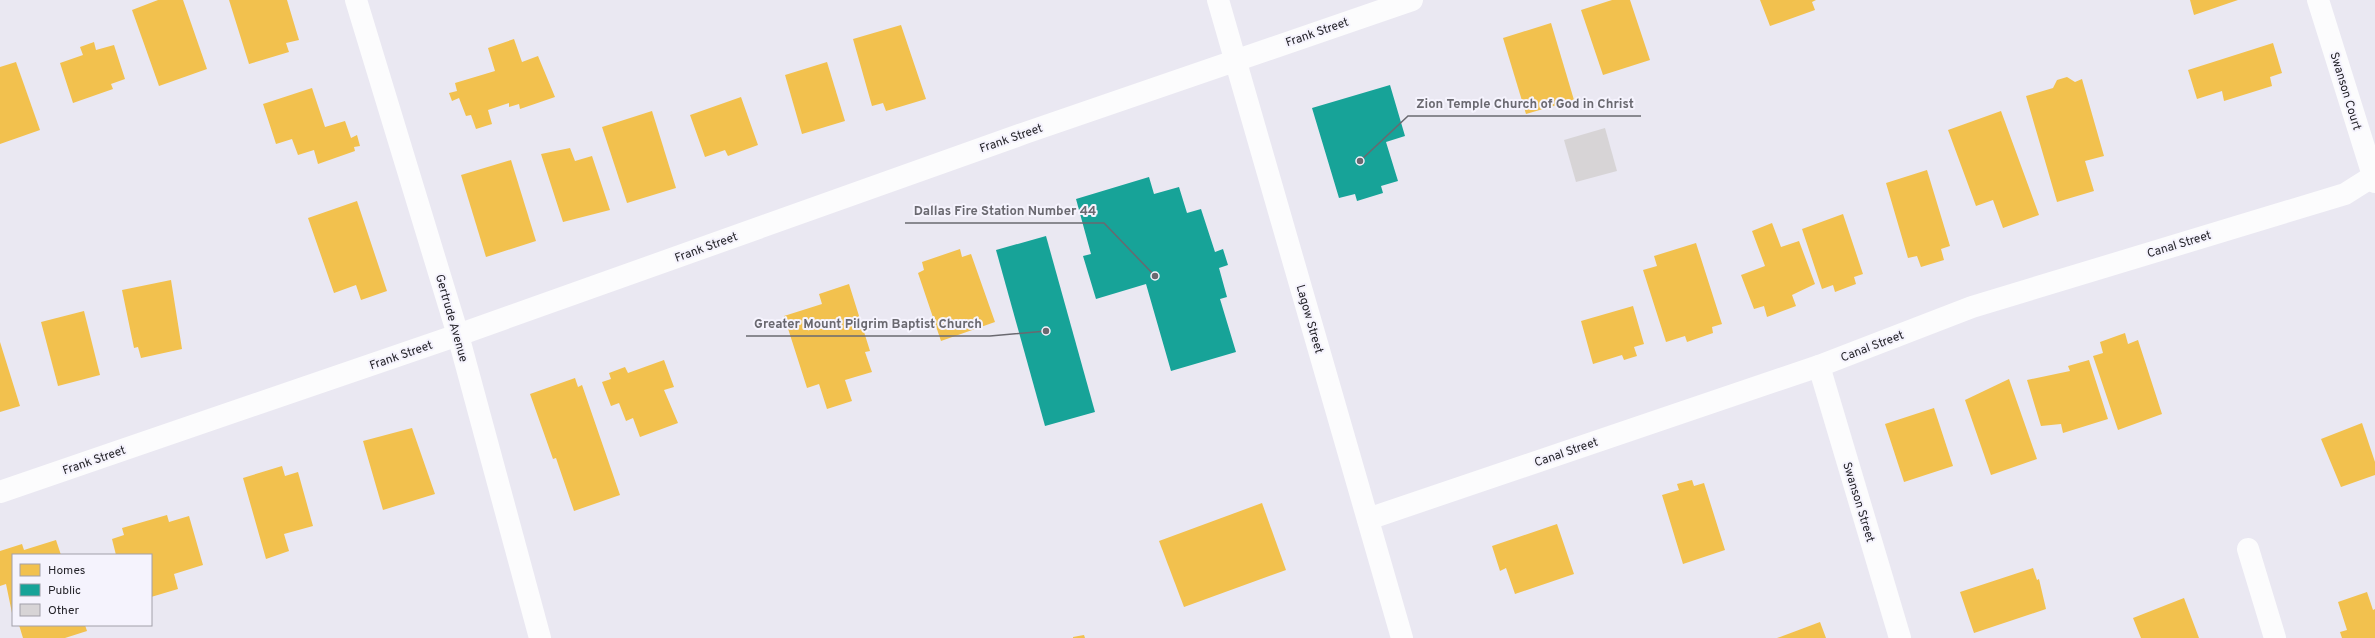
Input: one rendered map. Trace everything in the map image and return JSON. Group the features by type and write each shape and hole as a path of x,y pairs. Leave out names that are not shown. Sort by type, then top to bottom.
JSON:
{"street":[{"name":"Gertrude Avenue","path":"356,0 458,335 540,638"},
{"name":"Lagow Street","path":"1218,0 1402,638"},
{"name":"Frank Street","path":"0,492 458,335 1235,60 1412,0"},
{"name":"Swanson Court","path":"2318,0 2374,178"},
{"name":"Canal Street","path":"1368,519 1819,366 1972,307 2345,194 2374,178"},
{"name":"Swanson Street","path":"1819,366 1900,638"},
{"path":"2248,549 2275,638"}],"building: Homes":[{"path":"158,0 183,0 207,69 159,86 132,10"},
{"path":"229,0 287,0 299,40 286,43 289,52 249,64"},
{"path":"1612,0 1630,0 1650,60 1603,75 1581,10"},
{"path":"1760,0 1816,0 1812,2 1815,10 1770,26"},
{"path":"2190,0 2238,0 2194,15"},
{"path":"1551,23 1574,100 1526,114 1503,38"},
{"path":"901,25 926,99 886,111 883,103 872,106 853,39"},
{"path":"514,39 522,62 538,56 555,97 520,109 519,104 509,107 509,103 488,110 492,124 476,129 471,115 466,116 459,98 452,101 449,93 457,91 455,83 495,71 488,48"},
{"path":"94,42 96,50 114,45 125,79 111,84 113,89 73,103 60,63 83,55 80,47"},
{"path":"2273,43 2282,73 2270,77 2272,86 2224,101 2222,91 2197,99 2188,70"},
{"path":"16,62 40,130 0,144 0,67"},
{"path":"827,62 845,121 802,134 785,75"},
{"path":"2067,77 2075,82 2082,79 2104,156 2085,161 2094,191 2057,202 2026,96 2053,88 2057,80"},
{"path":"312,88 325,127 345,121 351,138 357,135 360,146 354,147 355,151 318,164 314,150 298,155 292,139 276,144 263,104"},
{"path":"741,97 758,145 728,156 725,150 705,157 690,115"},
{"path":"652,111 676,188 627,203 602,127"},
{"path":"2001,111 2039,215 2003,228 1993,200 1976,206 1948,130"},
{"path":"570,148 575,161 592,156 610,210 563,222 541,154"},
{"path":"511,160 536,241 486,257 461,175"},
{"path":"1927,170 1950,246 1941,249 1944,260 1921,267 1917,256 1908,258 1886,183"},
{"path":"357,201 387,291 361,300 356,285 334,293 308,218"},
{"path":"1843,214 1863,274 1854,277 1856,284 1835,292 1833,285 1822,289 1802,229"},
{"path":"1772,223 1781,247 1799,241 1815,284 1792,295 1796,306 1767,317 1764,306 1754,309 1741,275 1765,266 1752,231"},
{"path":"1696,243 1722,324 1712,327 1713,333 1687,342 1685,336 1666,342 1643,270 1657,266 1654,256"},
{"path":"960,249 962,257 971,254 995,322 941,341 918,273 924,270 922,262"},
{"path":"171,280 182,349 141,358 138,347 134,348 122,290"},
{"path":"849,284 870,351 865,352 872,372 845,380 852,401 827,409 819,384 807,388 784,316 822,304 819,294"},
{"path":"1633,306 1644,344 1634,347 1637,356 1624,360 1622,355 1593,364 1581,321"},
{"path":"84,311 100,375 58,386 41,322"},
{"path":"2125,333 2128,344 2138,340 2162,414 2118,430 2093,356 2103,353 2100,342"},
{"path":"0,342 20,406 0,412"},
{"path":"664,360 674,387 664,390 678,423 640,437 633,418 626,421 619,403 611,406 602,382 611,379 609,373 625,367 628,373"},
{"path":"2089,360 2108,419 2063,433 2061,424 2041,426 2027,380 2070,371 2068,366"},
{"path":"575,378 578,387 582,385 620,495 574,511 556,458 553,459 530,394"},
{"path":"2009,379 2037,459 1991,475 1965,400"},
{"path":"1934,408 1953,466 1904,482 1885,424"},
{"path":"2362,423 2375,462 2375,475 2341,487 2321,439"},
{"path":"412,428 435,494 383,510 363,441"},
{"path":"282,466 285,476 298,472 313,526 284,534 289,551 266,559 243,478"},
{"path":"1692,480 1694,486 1704,483 1725,550 1683,564 1662,495 1679,490 1677,484"},
{"path":"1262,503 1286,570 1184,607 1159,541"},
{"path":"167,515 169,522 189,516 203,565 174,574 178,589 152,597 152,554 116,554 112,539 124,535 122,528"},
{"path":"1557,524 1574,574 1515,594 1506,568 1500,571 1492,546"},
{"path":"56,540 61,554 12,554 12,613 6,584 0,586 0,551 22,544 24,550"},
{"path":"2033,568 2037,580 2039,579 2046,609 1974,633 1960,592"},
{"path":"2367,592 2373,610 2375,609 2375,638 2342,638 2340,632 2347,630 2338,602"},
{"path":"2184,598 2199,638 2141,638 2133,618"},
{"path":"1820,622 1826,638 1777,638"},
{"path":"19,626 85,626 87,631 65,638 23,638"},
{"path":"1084,635 1085,638 1073,638 1073,637"}],"building: Public":[{"path":"1390,85 1405,136 1386,142 1398,181 1381,186 1383,193 1357,201 1355,194 1339,198 1312,108"},
{"path":"1149,177 1154,194 1179,187 1187,213 1201,209 1215,252 1223,249 1228,265 1219,268 1227,297 1220,299 1236,352 1171,371 1146,284 1096,299 1083,256 1091,254 1076,199"},
{"path":"1046,236 1095,412 1045,426 996,250"}],"building: Other":[{"path":"1605,128 1617,171 1576,182 1564,140"}],"place":[{"name":"Zion Temple Church of God in Christ","path":"1360,161"},
{"name":"Dallas Fire Station Number 44","path":"1155,276"},
{"name":"Greater Mount Pilgrim Baptist Church","path":"1046,331"}]}
